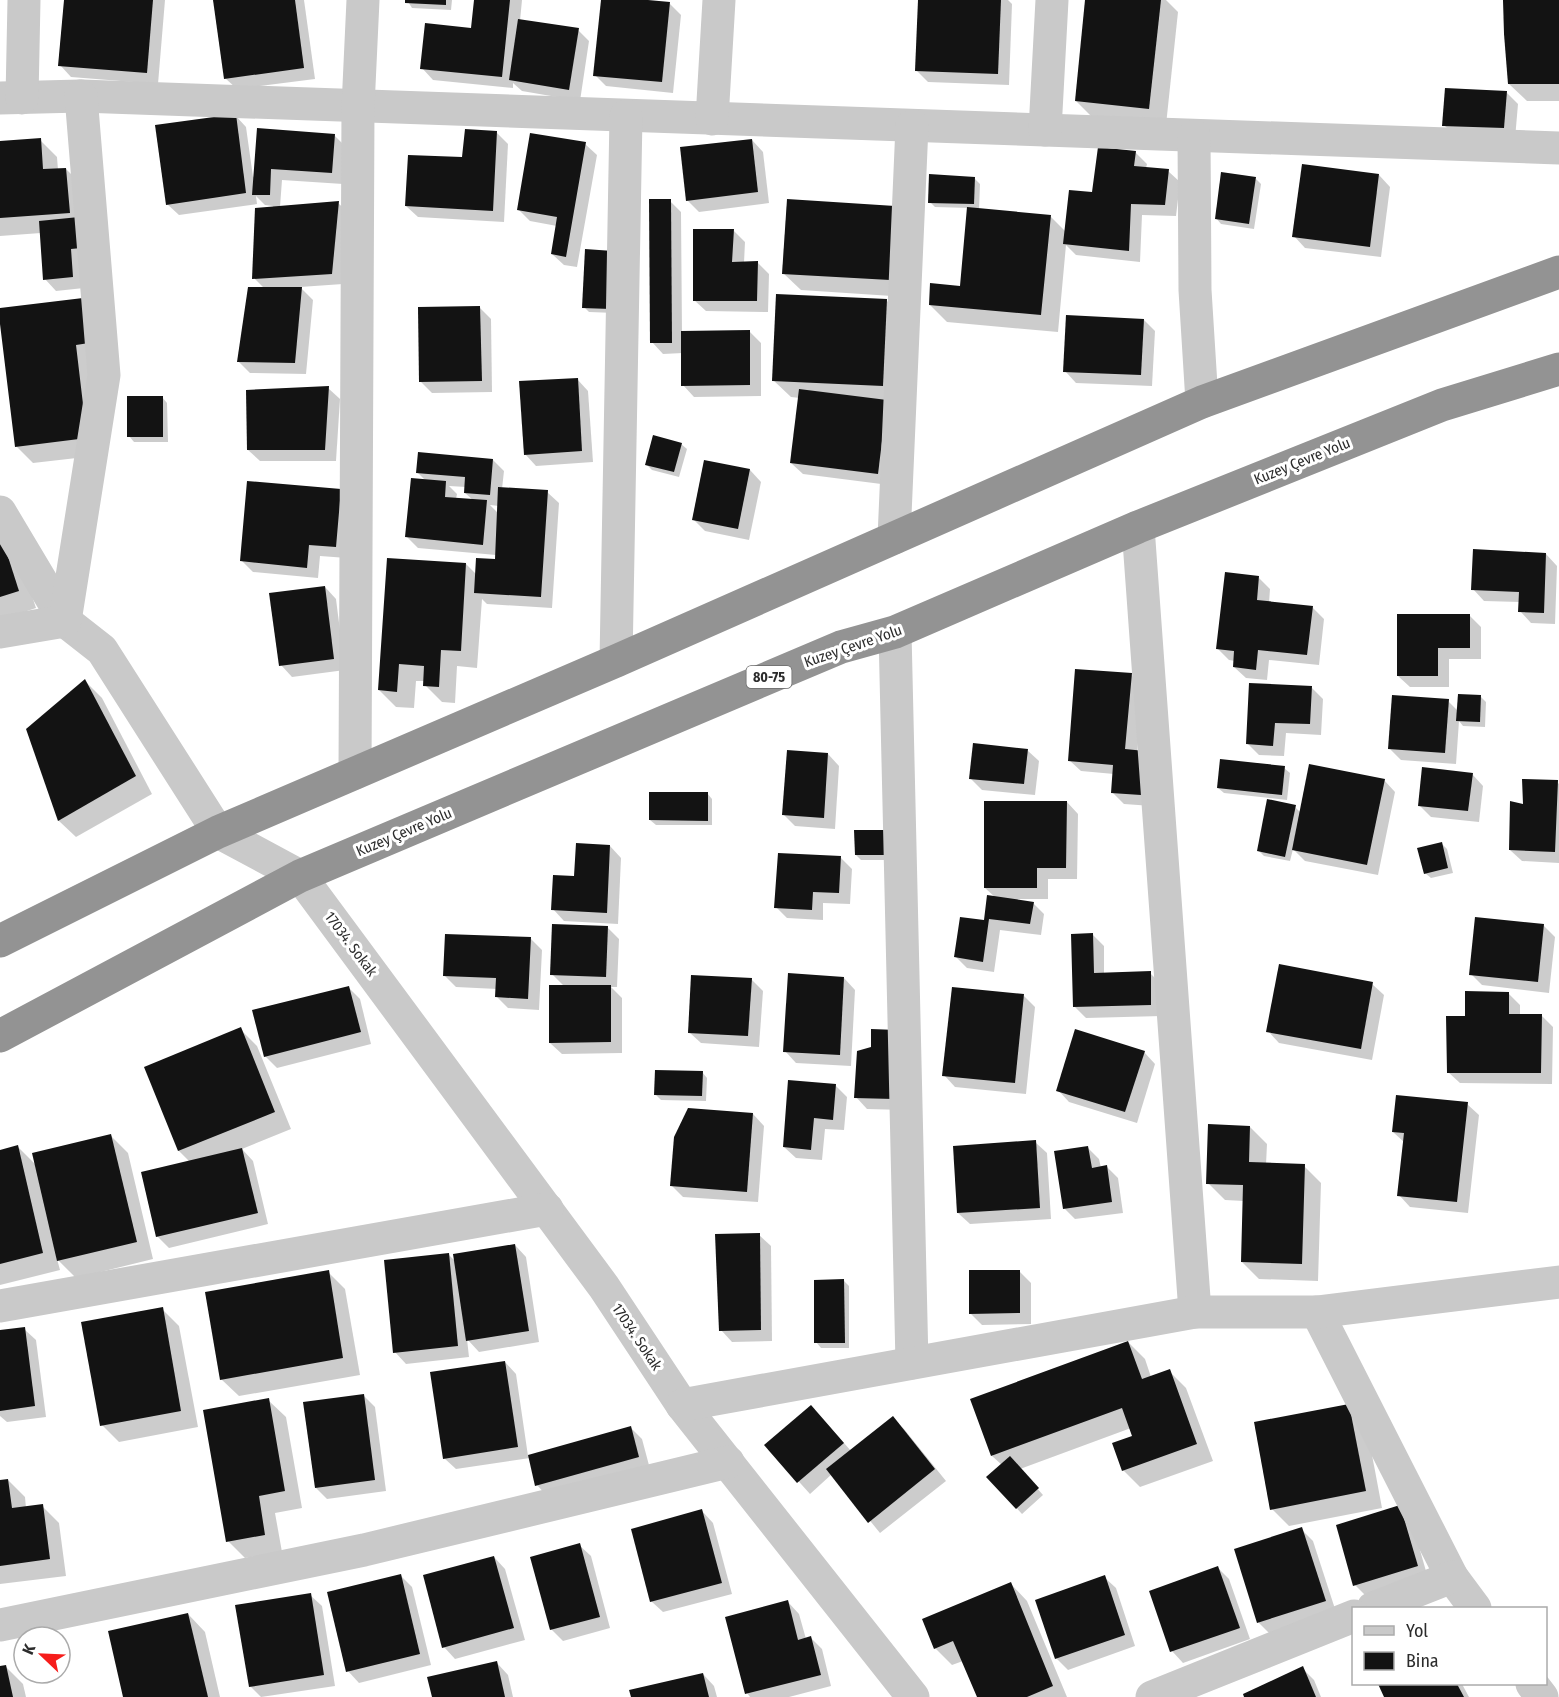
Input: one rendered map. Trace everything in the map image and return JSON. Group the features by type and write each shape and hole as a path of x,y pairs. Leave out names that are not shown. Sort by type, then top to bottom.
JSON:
{"highway":[{"path":"0,941 218,832 616,661 1202,402 1559,272"},
{"name":"Kuzey Çevre Yolu","path":"0,1036 300,876 830,651 896,632 1138,527 1442,405 1559,369"}],"street":[{"path":"24,0 11,98 81,96 1559,148"},
{"path":"355,772 358,107 363,0"},
{"path":"712,119 719,0"},
{"path":"1045,130 1052,0"},
{"path":"0,632 65,621 104,375 81,96"},
{"path":"616,661 626,116"},
{"path":"894,538 912,126"},
{"path":"1194,136 1195,290 1202,402"},
{"name":"17034. Sokak","path":"0,512 65,621 102,650 218,832 300,876 604,1287 682,1405 911,1697"},
{"path":"1138,527 1195,1312"},
{"path":"896,632 912,1363"},
{"path":"0,1306 547,1209"},
{"path":"682,1405 1195,1312 1317,1312 1559,1282"},
{"path":"1317,1312 1452,1577 1474,1607"},
{"path":"0,1625 364,1550 728,1462"},
{"path":"1376,1607 1452,1577"},
{"path":"1152,1697 1352,1616"}],"building":[{"path":"64,0 153,0 147,73 58,66"},
{"path":"213,0 295,0 304,68 224,79"},
{"path":"405,0 446,0 446,5 405,3"},
{"path":"474,0 510,0 502,77 420,69 425,23 471,28"},
{"path":"601,0 670,2 662,82 593,76"},
{"path":"918,0 1001,0 998,74 915,71"},
{"path":"1085,0 1161,0 1149,109 1075,101"},
{"path":"1503,0 1559,0 1559,84 1508,84"},
{"path":"518,19 579,28 569,90 509,80"},
{"path":"1445,88 1507,91 1504,128 1442,126"},
{"path":"236,114 246,193 166,205 155,125"},
{"path":"257,128 335,134 332,173 271,169 270,195 252,195"},
{"path":"465,129 497,131 493,211 405,206 408,155 462,157"},
{"path":"530,133 586,142 566,257 551,254 557,217 517,210"},
{"path":"41,138 43,169 66,168 70,213 0,218 0,141"},
{"path":"752,139 758,192 686,201 680,147"},
{"path":"1098,147 1136,151 1134,166 1169,169 1165,205 1131,204 1129,251 1063,244 1069,190 1092,192"},
{"path":"1302,164 1379,174 1370,247 1292,237"},
{"path":"1221,172 1256,177 1249,224 1215,219"},
{"path":"929,174 975,177 974,204 928,203"},
{"path":"649,199 671,199 672,343 650,343"},
{"path":"787,199 895,206 890,280 782,274"},
{"path":"339,201 332,274 252,279 255,208"},
{"path":"967,207 1051,215 1041,315 929,305 930,283 960,286"},
{"path":"79,217 81,248 71,249 73,277 43,280 39,221"},
{"path":"693,229 734,229 732,262 758,261 757,301 693,301"},
{"path":"585,249 613,251 611,309 582,308"},
{"path":"248,287 302,287 295,363 237,362"},
{"path":"776,294 887,299 883,386 772,381"},
{"path":"83,298 89,343 76,345 87,438 15,447 0,308"},
{"path":"480,306 482,381 419,382 418,307"},
{"path":"1066,315 1144,319 1141,375 1063,372"},
{"path":"750,330 750,385 681,386 681,331"},
{"path":"578,378 582,451 524,455 519,381"},
{"path":"329,386 325,450 247,450 246,390"},
{"path":"799,389 887,400 878,474 790,463"},
{"path":"127,396 163,396 163,437 127,437"},
{"path":"653,435 682,443 674,472 645,465"},
{"path":"418,452 493,459 490,495 464,493 465,477 416,473"},
{"path":"704,460 750,469 738,529 692,520"},
{"path":"411,478 446,481 445,497 487,500 483,545 405,537"},
{"path":"247,481 341,489 336,547 309,545 307,568 240,561"},
{"path":"498,487 548,490 541,597 474,593 476,558 495,559"},
{"path":"2,538 19,591 0,597 0,539"},
{"path":"1473,549 1546,553 1544,613 1518,612 1519,592 1471,590"},
{"path":"387,558 466,563 461,651 441,650 439,687 423,686 424,666 399,664 397,692 378,690"},
{"path":"1225,572 1259,576 1257,600 1313,606 1307,655 1258,650 1256,670 1233,667 1234,651 1216,649"},
{"path":"325,586 334,659 279,666 269,593"},
{"path":"1397,614 1470,614 1470,648 1438,648 1438,676 1397,676"},
{"path":"1075,669 1132,673 1125,749 1145,751 1141,795 1111,793 1113,765 1068,761"},
{"path":"85,679 136,776 58,821 26,729"},
{"path":"1249,683 1312,686 1310,724 1275,723 1273,746 1246,744"},
{"path":"1458,694 1481,695 1480,722 1456,721"},
{"path":"1392,695 1449,699 1445,753 1388,749"},
{"path":"973,743 1028,749 1024,784 969,779"},
{"path":"787,750 828,753 824,818 782,815"},
{"path":"1220,759 1285,766 1282,795 1217,788"},
{"path":"1309,764 1385,779 1367,865 1292,850"},
{"path":"1422,767 1473,773 1468,811 1418,806"},
{"path":"1522,779 1558,780 1555,852 1509,850 1510,801 1523,804"},
{"path":"649,792 708,792 708,821 649,820"},
{"path":"1267,799 1296,805 1285,857 1257,851"},
{"path":"984,801 1067,801 1066,868 1037,868 1037,888 984,888"},
{"path":"854,830 886,830 886,855 855,855"},
{"path":"1442,842 1448,868 1424,874 1417,848"},
{"path":"576,843 610,845 607,913 551,910 553,875 574,876"},
{"path":"778,853 841,856 839,893 813,892 812,910 774,908"},
{"path":"987,895 1034,902 1030,924 989,919 983,962 954,957 960,917 984,920"},
{"path":"1475,917 1544,924 1538,982 1469,975"},
{"path":"552,924 608,926 606,977 550,975"},
{"path":"1093,933 1094,973 1151,971 1151,1005 1073,1007 1071,934"},
{"path":"445,934 531,937 528,999 495,997 496,978 443,976"},
{"path":"1279,964 1373,982 1361,1049 1266,1032"},
{"path":"788,973 844,977 840,1055 783,1052"},
{"path":"691,975 752,978 748,1036 688,1033"},
{"path":"549,985 611,985 611,1042 549,1043"},
{"path":"349,986 361,1032 264,1057 252,1010"},
{"path":"952,987 1024,994 1015,1083 942,1076"},
{"path":"1465,991 1509,992 1509,1014 1542,1014 1541,1073 1447,1073 1446,1016 1465,1016"},
{"path":"241,1027 275,1112 178,1151 144,1067"},
{"path":"871,1029 897,1030 894,1099 854,1098 857,1051 871,1047"},
{"path":"1075,1029 1145,1051 1125,1112 1056,1091"},
{"path":"655,1070 703,1071 702,1096 654,1095"},
{"path":"788,1080 836,1084 833,1120 814,1118 811,1150 783,1147"},
{"path":"1396,1095 1468,1102 1457,1202 1397,1196 1404,1133 1392,1132"},
{"path":"688,1108 753,1113 747,1192 670,1186 674,1137"},
{"path":"1208,1124 1250,1126 1249,1162 1305,1164 1302,1264 1241,1262 1243,1185 1206,1184"},
{"path":"111,1134 137,1242 57,1261 32,1153"},
{"path":"1036,1140 1040,1208 957,1213 953,1146"},
{"path":"18,1145 43,1253 0,1264 0,1150"},
{"path":"1088,1146 1092,1168 1107,1165 1112,1202 1063,1209 1054,1151"},
{"path":"242,1148 258,1213 156,1237 141,1172"},
{"path":"760,1233 761,1330 719,1331 715,1234"},
{"path":"515,1244 529,1331 466,1341 453,1254"},
{"path":"449,1253 458,1346 393,1353 384,1260"},
{"path":"329,1270 343,1358 220,1380 205,1292"},
{"path":"969,1270 1020,1270 1020,1313 969,1314"},
{"path":"844,1279 845,1343 814,1343 814,1280"},
{"path":"163,1307 181,1411 100,1426 81,1322"},
{"path":"25,1327 35,1406 0,1411 0,1330"},
{"path":"1128,1341 1142,1379 1170,1369 1197,1444 1122,1471 1112,1443 1132,1436 1122,1408 991,1456 970,1399"},
{"path":"505,1361 518,1447 443,1459 430,1372"},
{"path":"364,1394 375,1480 315,1488 303,1402"},
{"path":"269,1398 285,1491 259,1496 265,1535 226,1542 203,1410"},
{"path":"1349,1404 1366,1491 1270,1510 1254,1422"},
{"path":"811,1405 844,1443 797,1483 764,1445"},
{"path":"893,1416 935,1469 868,1523 826,1469"},
{"path":"631,1426 639,1457 535,1486 528,1455"},
{"path":"1010,1456 1039,1488 1016,1509 986,1477"},
{"path":"8,1479 12,1508 43,1504 50,1559 0,1566 0,1480"},
{"path":"1400,1505 1418,1566 1353,1586 1336,1525"},
{"path":"702,1509 722,1583 650,1602 631,1529"},
{"path":"1302,1527 1326,1601 1257,1623 1234,1549"},
{"path":"580,1543 600,1617 550,1630 530,1557"},
{"path":"494,1556 514,1628 442,1648 423,1575"},
{"path":"1218,1566 1240,1628 1170,1652 1149,1591"},
{"path":"401,1574 420,1654 346,1672 327,1592"},
{"path":"1105,1575 1125,1635 1055,1659 1035,1600"},
{"path":"1011,1582 1053,1686 1027,1697 977,1697 953,1641 934,1649 922,1619"},
{"path":"311,1593 324,1675 249,1687 235,1605"},
{"path":"788,1600 798,1640 811,1636 821,1675 745,1694 725,1617"},
{"path":"188,1613 208,1697 123,1697 108,1631"},
{"path":"497,1661 505,1697 432,1697 427,1677"},
{"path":"6,1665 13,1697 0,1697 0,1666"},
{"path":"1303,1666 1316,1697 1244,1697 1243,1694"},
{"path":"703,1673 709,1697 631,1697 629,1690"},
{"path":"1378,1685 1458,1685 1464,1697 1384,1697"}]}
